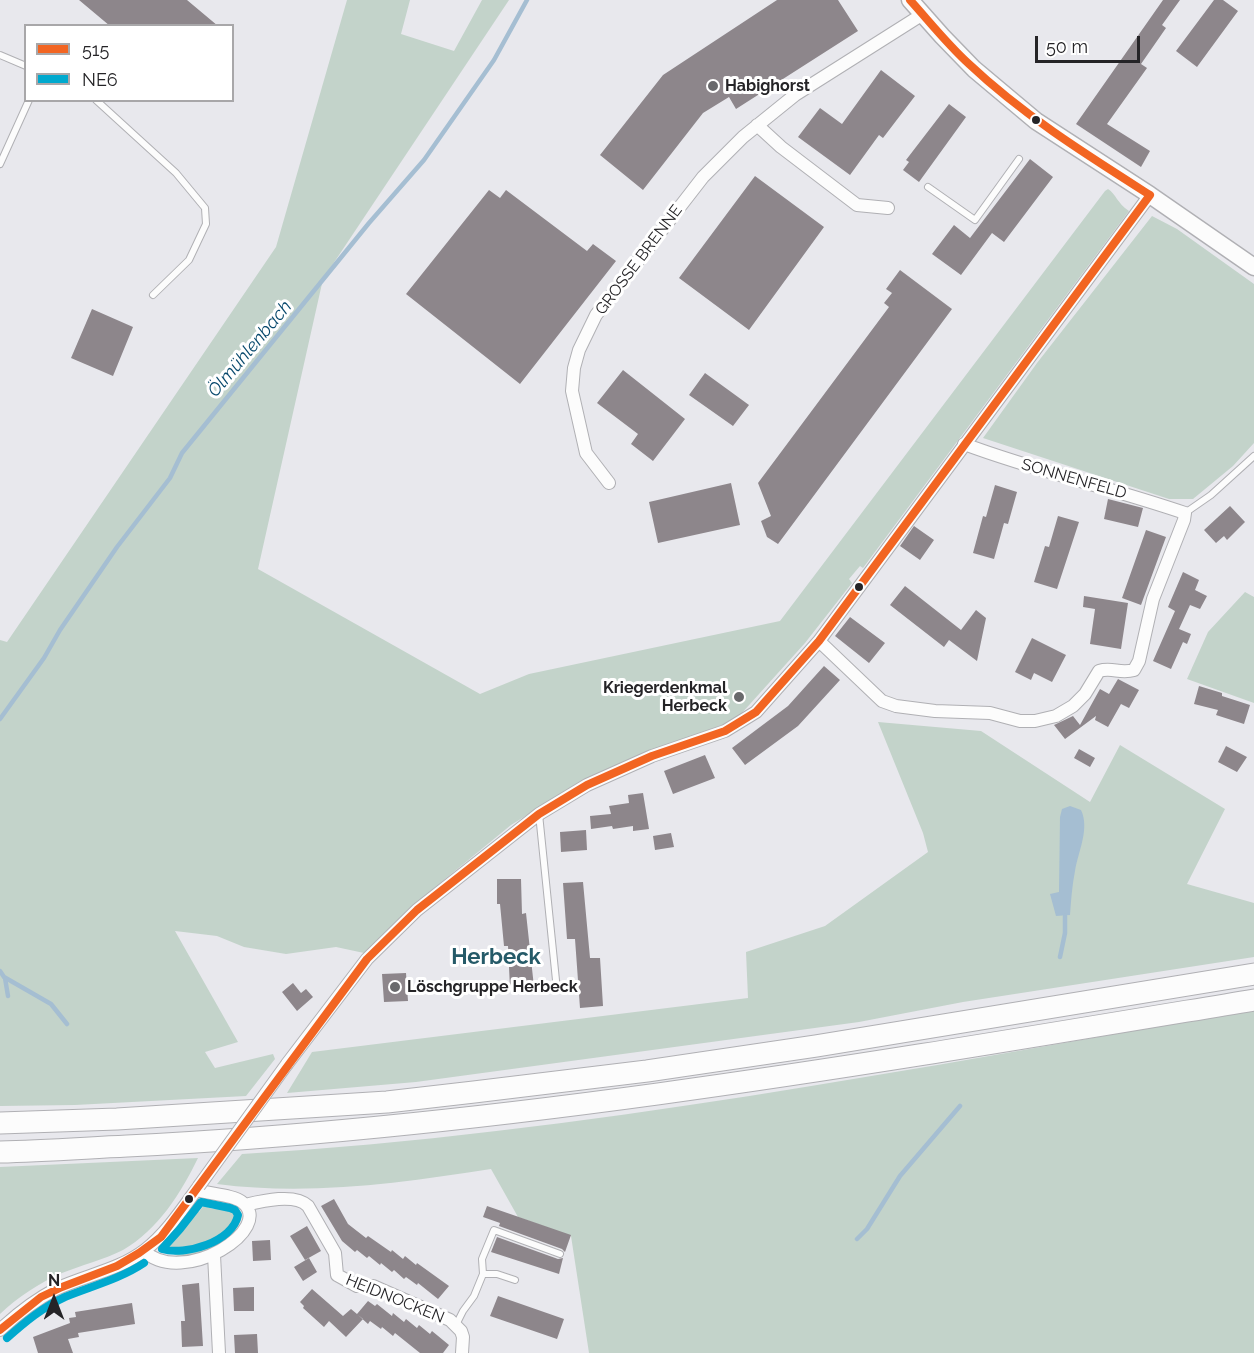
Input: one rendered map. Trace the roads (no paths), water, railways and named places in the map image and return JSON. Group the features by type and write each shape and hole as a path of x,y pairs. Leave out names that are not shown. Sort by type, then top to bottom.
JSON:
{"highway":[{"path":"0,1123 117,1119 387,1102 474,1092 647,1071 816,1046 1254,974"},
{"path":"0,1152 258,1138 473,1118 817,1071 1254,1000"}],"street":[{"path":"910,0 974,69 1004,95 1069,143 1150,195 1254,267"},
{"name":"GROSSE BRENNE","path":"609,483 586,453 572,391 574,368 579,350 596,315 703,177 727,151 795,95 923,14"},
{"path":"757,125 781,147 857,205 888,208"},
{"path":"0,1330 42,1297 108,1270 144,1251 161,1237 367,959 417,910 539,814 587,786 652,756 725,730 743,722 756,712 819,641 1150,195"},
{"name":"SONNENFELD","path":"964,444 995,456 1185,513"},
{"path":"819,641 882,701 908,709 990,714 1020,721 1035,722 1056,716 1073,706 1085,694 1099,671 1106,669 1123,673 1134,669 1139,661 1153,599 1185,513"},
{"path":"144,1251 160,1261 174,1263 214,1255 237,1240 244,1230 248,1213 245,1205 236,1199 198,1188"},
{"name":"HEIDNOCKEN","path":"245,1205 277,1199 304,1202 335,1253 337,1275 357,1286 373,1286 456,1325 463,1337 462,1353"},
{"path":"214,1255 219,1353"}],"lane":[{"path":"0,55 24,65"},
{"path":"0,164 28,102"},
{"path":"98,102 176,173 205,207 206,224 189,260 153,295"},
{"path":"928,187 975,220 1019,159"},
{"path":"1185,513 1211,495 1254,456"},
{"path":"539,814 557,990"},
{"path":"456,1325 474,1296 483,1274 482,1258 494,1230 560,1254"},
{"path":"483,1274 497,1274 515,1280"}],"water":[{"path":"1070,806 1081,810 1084,833 1074,877 1070,915 1056,916 1050,894 1059,892 1060,817 1062,809"}],"waterway":[{"name":"Ölmühlenbach","path":"0,719 44,658 60,630 117,547 170,478 182,453 369,223 424,160 494,60 527,0"},
{"path":"1060,957 1065,933 1065,916"},
{"path":"0,971 4,977 51,1004 67,1024"},
{"path":"5,978 8,996"},
{"path":"857,1239 867,1229 900,1176 960,1106"}],"place":[{"name":"Habighorst","path":"713,86"},
{"name":"Kriegerdenkmal Herbeck","path":"739,697"},
{"name":"Löschgruppe Herbeck","path":"395,987"}],"district":[{"name":"Herbeck","path":"496,957"}]}
